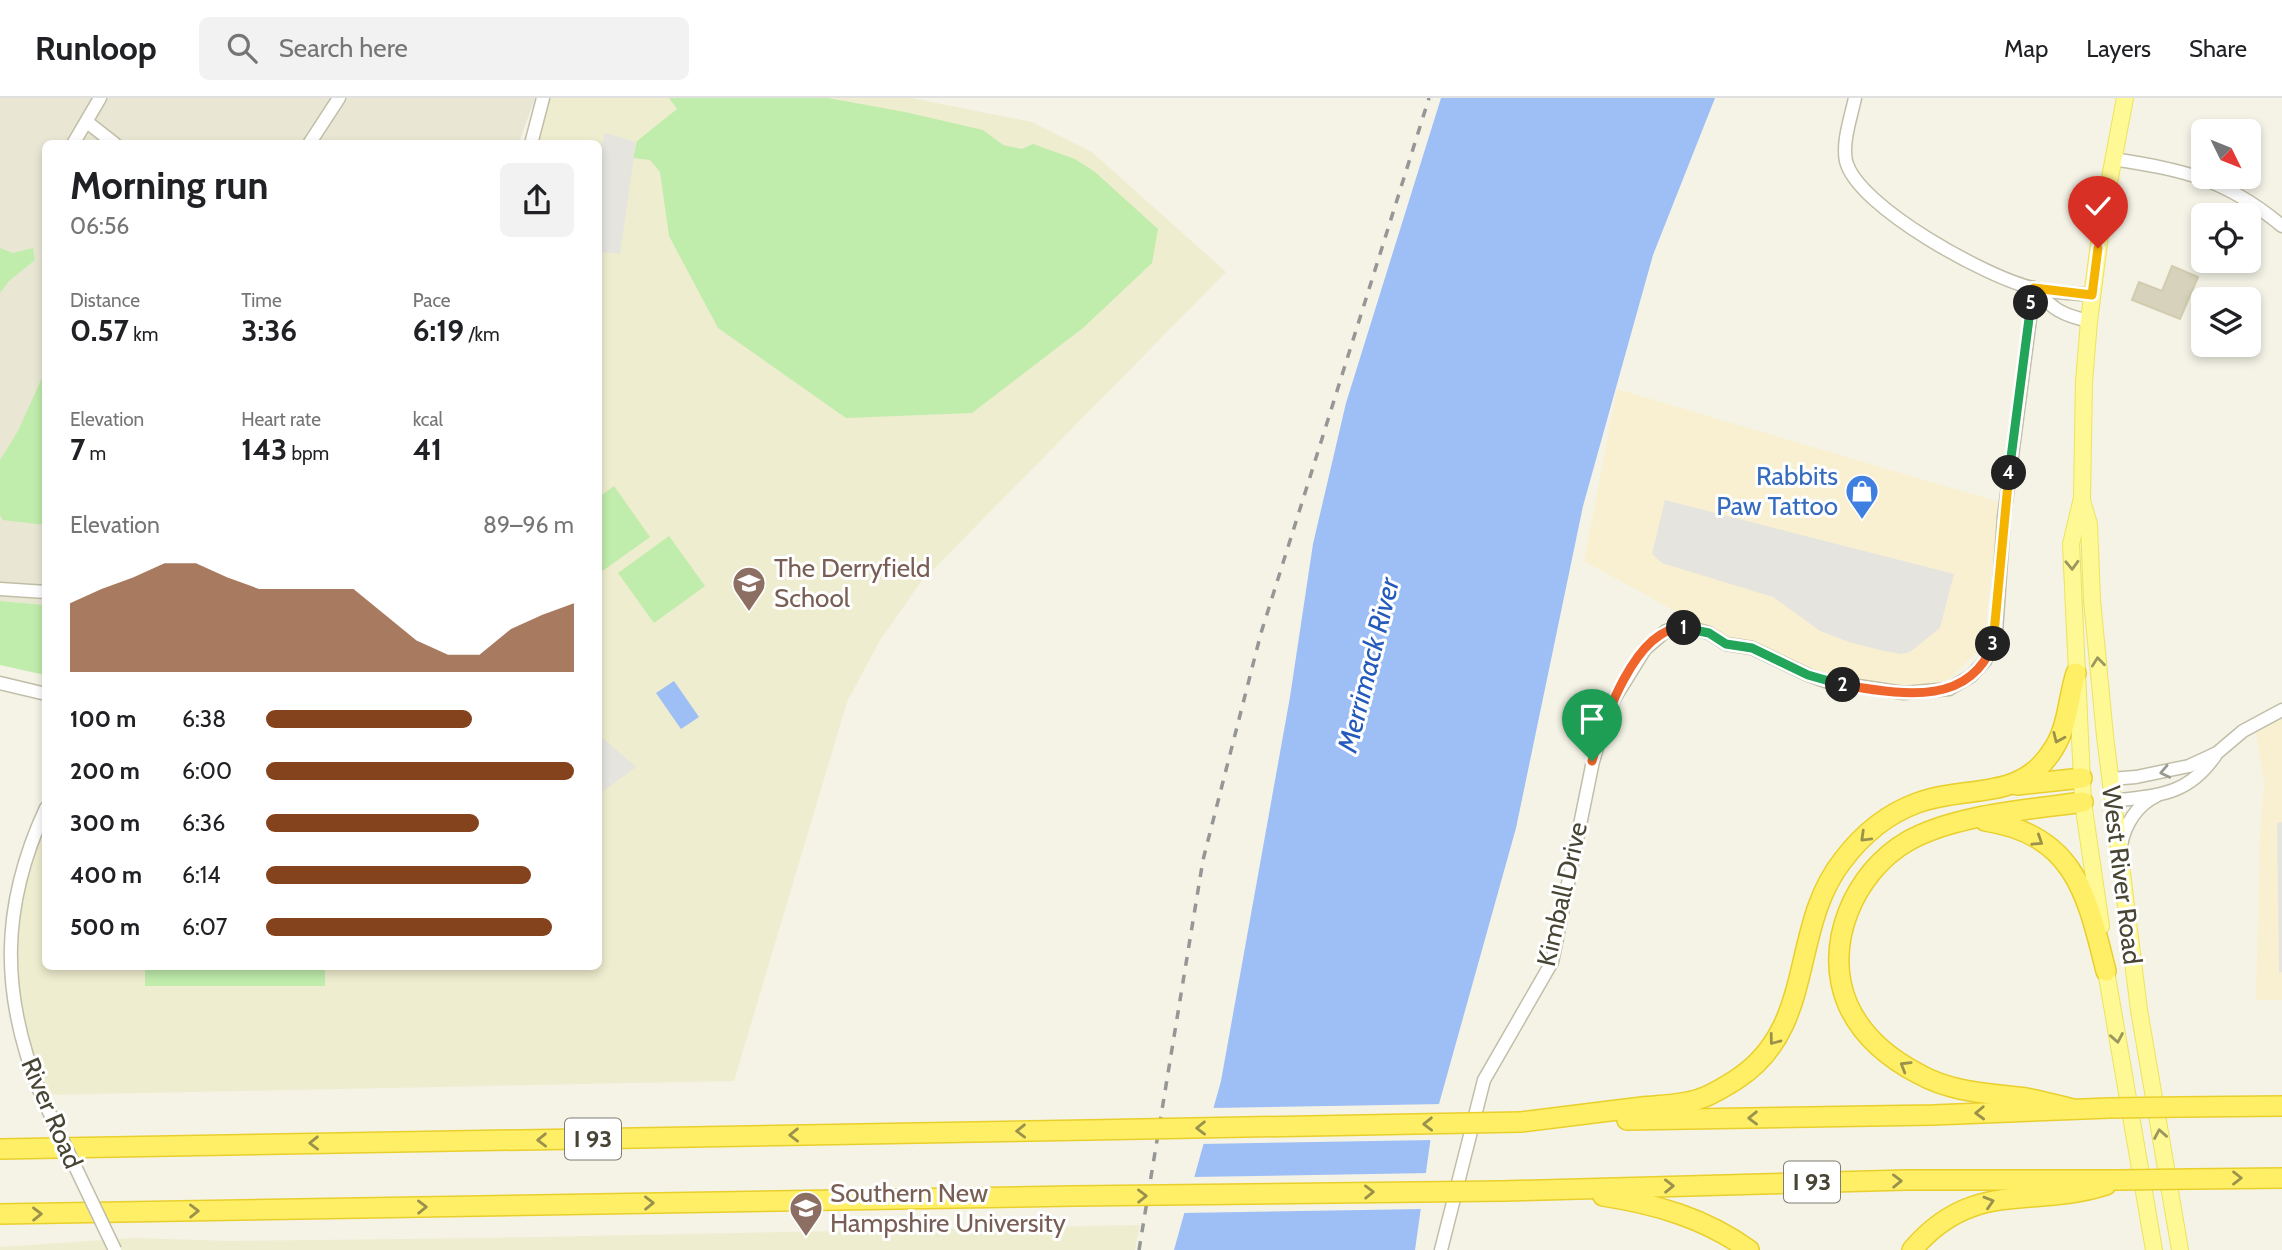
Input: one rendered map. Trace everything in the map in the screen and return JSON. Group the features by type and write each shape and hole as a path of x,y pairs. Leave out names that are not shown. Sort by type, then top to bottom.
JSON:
{"highway":[{"path":"2011,786 2031,775 2054,749 2065,721 2067,699 2076,673"},
{"path":"1521,1122 1699,1100 1738,1079 1780,1034 1794,1004 1812,918 1842,861 1889,816 1919,802 2011,786 2082,778"},
{"path":"2073,1109 2026,1098 1958,1089 1921,1076 1891,1058 1864,1032 1848,1004 1840,973 1840,939 1850,906 1868,875 1892,851 1915,837 1974,819 2083,802"},
{"path":"1974,819 1996,823 2026,834 2064,862 2077,877 2085,893 2106,971"},
{"name":"I 93","path":"0,1149 1933,1115 2109,1108 2282,1106"},
{"name":"I 93","path":"0,1214 1503,1191 2007,1179 2282,1178"},
{"path":"1912,1250 1932,1229 1964,1210 1984,1203 2022,1195 2080,1193 2120,1180"},
{"path":"1553,1189 1615,1198 1676,1212 1723,1234 1749,1250"}],"main road":[{"name":"West River Road","path":"2125,98 2092,295 2084,382 2082,498 2071,544 2083,802 2106,971 2154,1250"},
{"name":"West River Road","path":"2082,498 2089,524 2092,600 2110,779 2139,1010 2180,1250"},
{"path":"2082,778 2110,779"},
{"path":"2083,802 2113,801"}],"street":[{"path":"76,140 100,98"},
{"path":"312,140 339,98"},
{"path":"532,140 543,98"},
{"path":"1856,98 1848,129 1846,160 1859,183 1903,221 1949,252 1985,270 2034,288 2092,295"},
{"path":"88,122 110,140"},
{"path":"2113,159 2200,176 2237,194 2282,226"},
{"path":"2034,288 2046,302 2065,316 2089,321"},
{"name":"Kimball Drive","path":"1441,1250 1484,1080 1552,962 1592,761 1609,707 1645,649 1666,631 1690,628 1709,633 1726,644 1752,648 1825,681 1904,693 1949,689 1970,676 1985,661 1996,632 2004,517 2034,288"},
{"path":"0,589 42,592"},
{"path":"0,683 42,693"},
{"path":"2120,855 2129,822 2145,803 2160,794 2193,782 2217,753 2243,731 2282,710"},
{"path":"2110,779 2164,773 2189,766 2217,753"},
{"path":"2113,801 2160,794"},
{"name":"River Road","path":"42,819 18,883 14,902 10,956 17,1019 41,1095 115,1250"}],"shaded area":[{"path":"0,98 535,98 520,140 42,140 42,605 0,601"},
{"name":"The Derryfield School","path":"543,98 911,98 1032,122 1092,152 1226,272 920,583 879,642 847,702 734,1081 41,1095 26,1055 11,929 42,819 42,970 602,970 602,140 532,140"},
{"path":"605,133 636,142 620,254 602,252 602,145"},
{"path":"1617,389 1999,502 1985,631 1976,652 1952,677 1929,688 1827,677 1733,643 1584,561"},
{"path":"1665,500 1954,574 1940,628 1910,652 1901,654 1880,650 1820,631 1773,597 1662,563 1652,554"},
{"path":"2282,718 2282,1000 2256,1000 2260,832 2264,784 2256,733"},
{"path":"602,737 636,767 602,792"},
{"path":"2282,822 2282,972 2279,973 2277,823"},
{"name":"Southern New Hampshire University","path":"1140,1225 1135,1250 0,1250 0,1247 134,1238 229,1241 487,1238"}],"green space":[{"path":"669,98 828,98 983,130 1003,145 1022,149 1033,144 1075,159 1095,172 1158,229 1152,263 1083,328 972,413 846,418 718,328 669,236 660,172 650,160 633,158 637,141 677,109"},
{"path":"0,248 13,253 33,248 35,260 9,281 0,293"},
{"path":"42,378 42,525 3,520 0,515 0,460 18,431"},
{"path":"614,486 650,537 602,571 602,495"},
{"path":"669,536 705,586 654,623 618,573"},
{"path":"0,601 42,605 42,674 0,665"},
{"path":"145,970 325,970 325,986 145,986"}],"water":[{"name":"Merrimack River","path":"1441,98 1715,98 1653,255 1583,506 1516,828 1432,1129 1415,1250 1174,1250 1221,1081 1290,697 1313,544 1346,403"},
{"path":"674,681 699,717 681,729 656,693"}],"pier":[{"path":"1443,1104 1434,1140 1200,1144 1210,1108"},
{"path":"1430,1173 1424,1209 1181,1213 1191,1177"}],"building":[{"path":"2172,266 2198,277 2194,287 2191,287 2180,319 2132,300 2139,282 2162,291"}],"railway":[{"path":"1139,1250 1203,860 1261,633 1429,98"}],"place":[{"name":"Rabbits Paw Tattoo","path":"1862,521"},
{"name":"The Derryfield School","path":"749,613"},
{"name":"Southern New Hampshire University","path":"806,1238"}],"route":[{"path":"1592,761 1609,707 1645,649 1666,631 1690,628 1709,633 1726,644 1752,648 1825,681 1904,693 1949,689 1979,668 1990,652 1996,632 2004,517 2034,288 2092,295 2098,248"}]}
